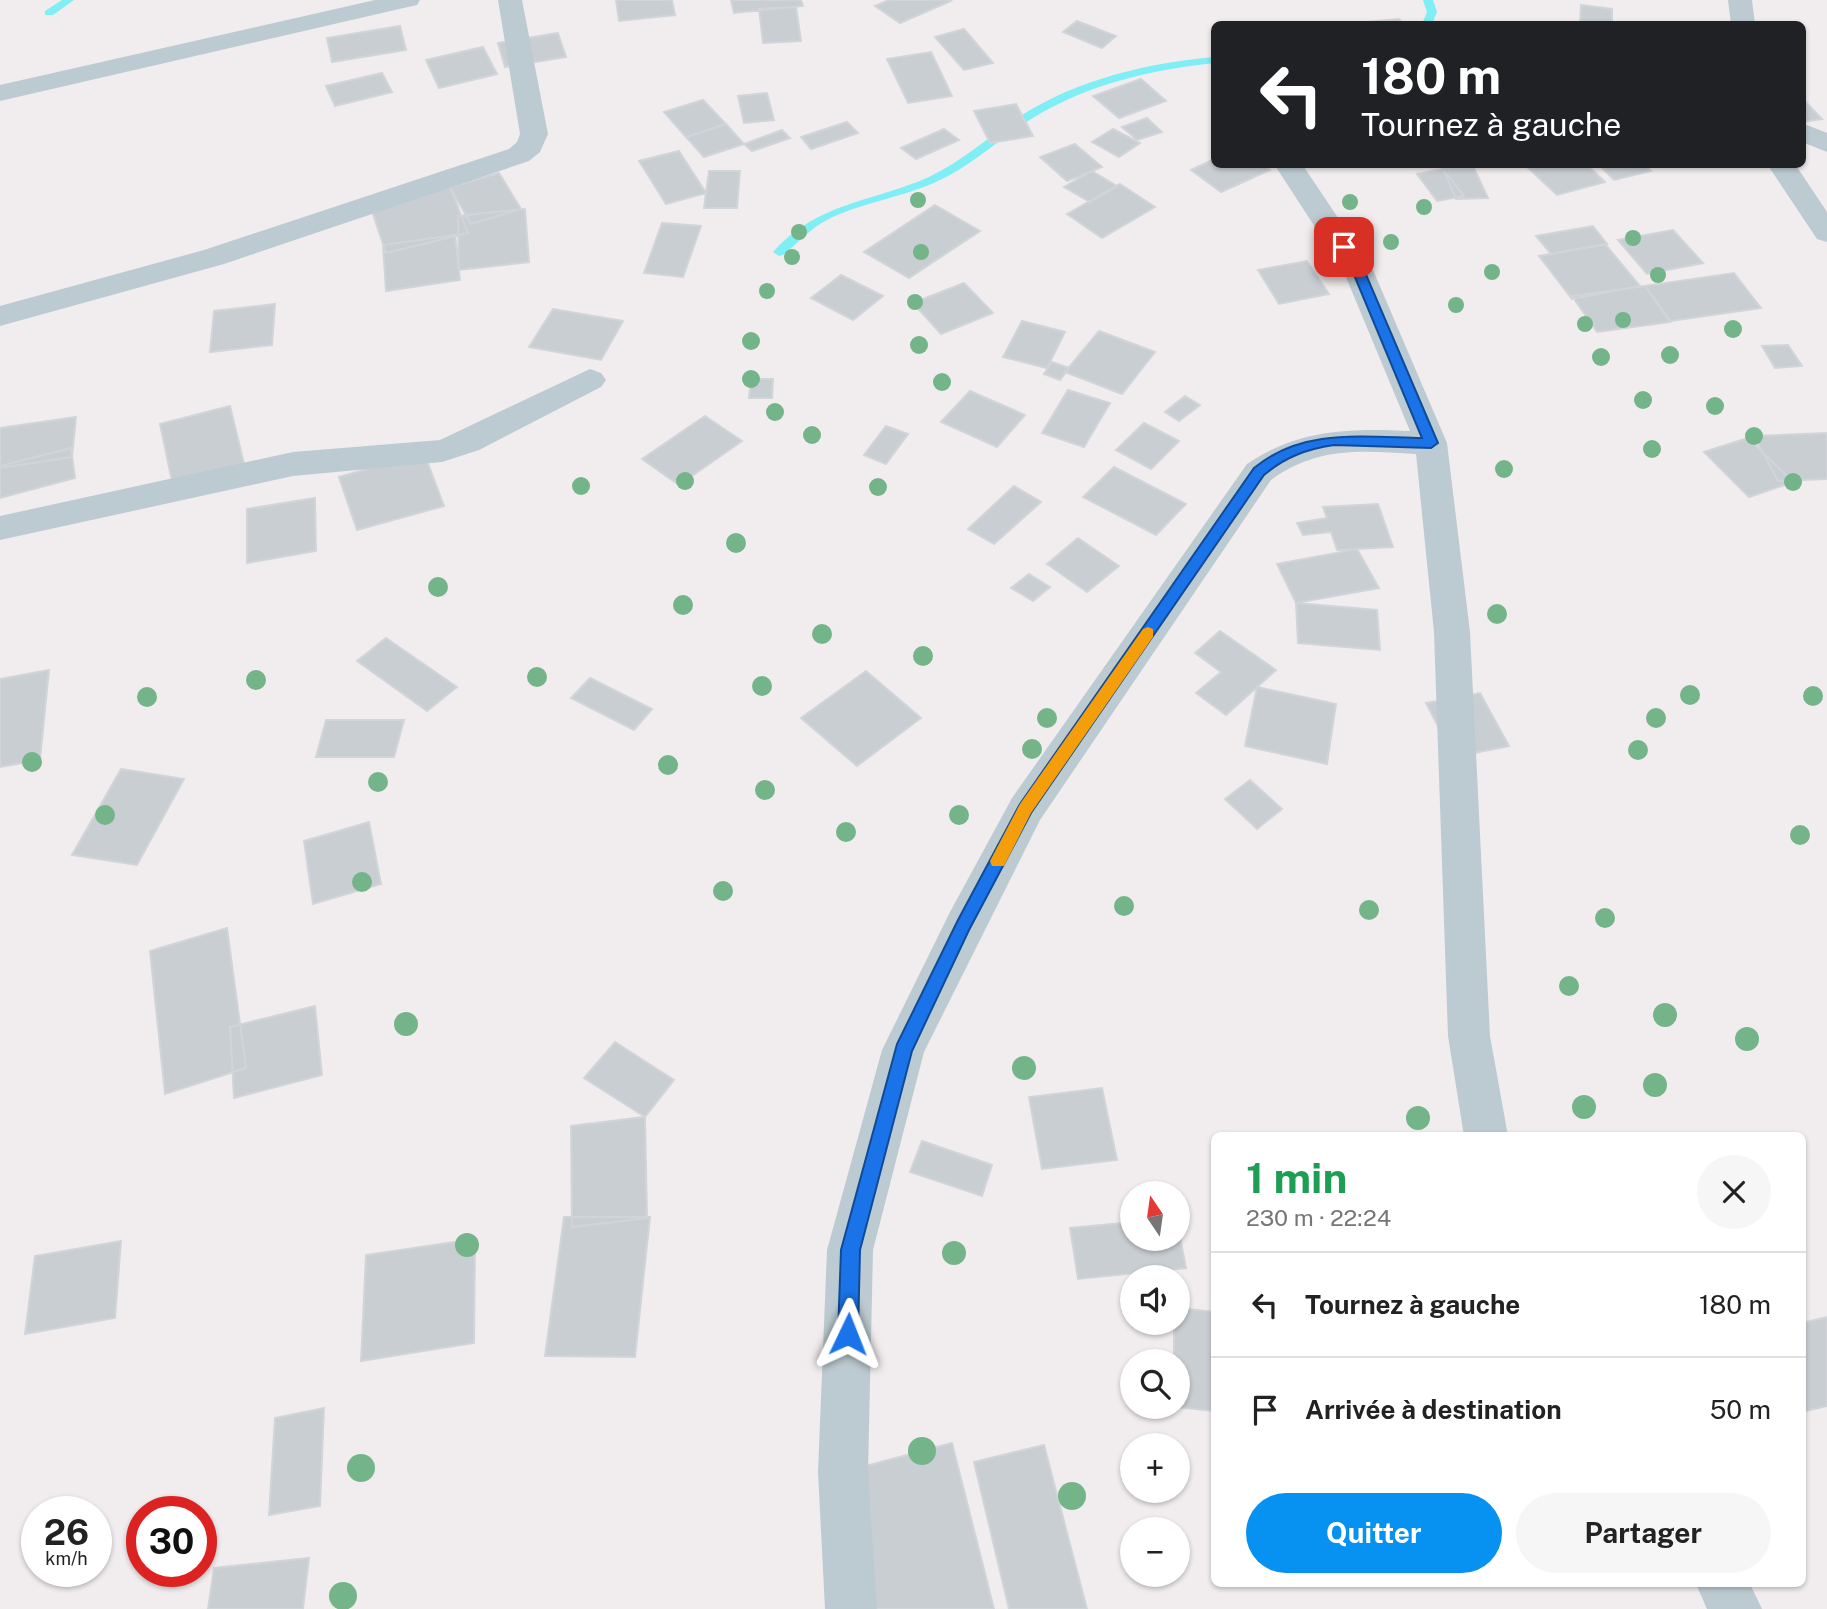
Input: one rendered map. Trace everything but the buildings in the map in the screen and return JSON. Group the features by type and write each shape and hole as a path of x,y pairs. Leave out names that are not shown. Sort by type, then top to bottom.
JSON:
{"street":[{"path":"0,93 408,0"},
{"path":"0,316 214,257 519,155 530,146 534,134 510,0"},
{"path":"1740,0 1743,21"},
{"path":"1806,133 1827,144"},
{"path":"1291,168 1358,270 1431,443 1452,646 1465,889 1469,1036 1485,1132"},
{"path":"1784,168 1827,233"},
{"path":"0,528 268,468 442,451 468,442 590,380"},
{"path":"851,1609 844,1472 850,1250 903,1050 964,925 1026,809 1259,472 1279,455 1334,440 1431,443"},
{"path":"1724,1587 1736,1609"}],"waterway":[{"path":"49,13 69,0"},
{"path":"1428,0 1432,12 1428,21"},
{"path":"779,252 815,222 834,212 907,189 947,172 1028,116 1070,94 1142,71 1211,60"}],"slow traffic":[{"path":"998,861 1026,809 1148,633"}],"route":[{"path":"848,1334 850,1250 903,1050 964,925 1026,809 1259,472 1279,455 1304,445 1334,440 1431,443 1358,270 1344,247"}]}
